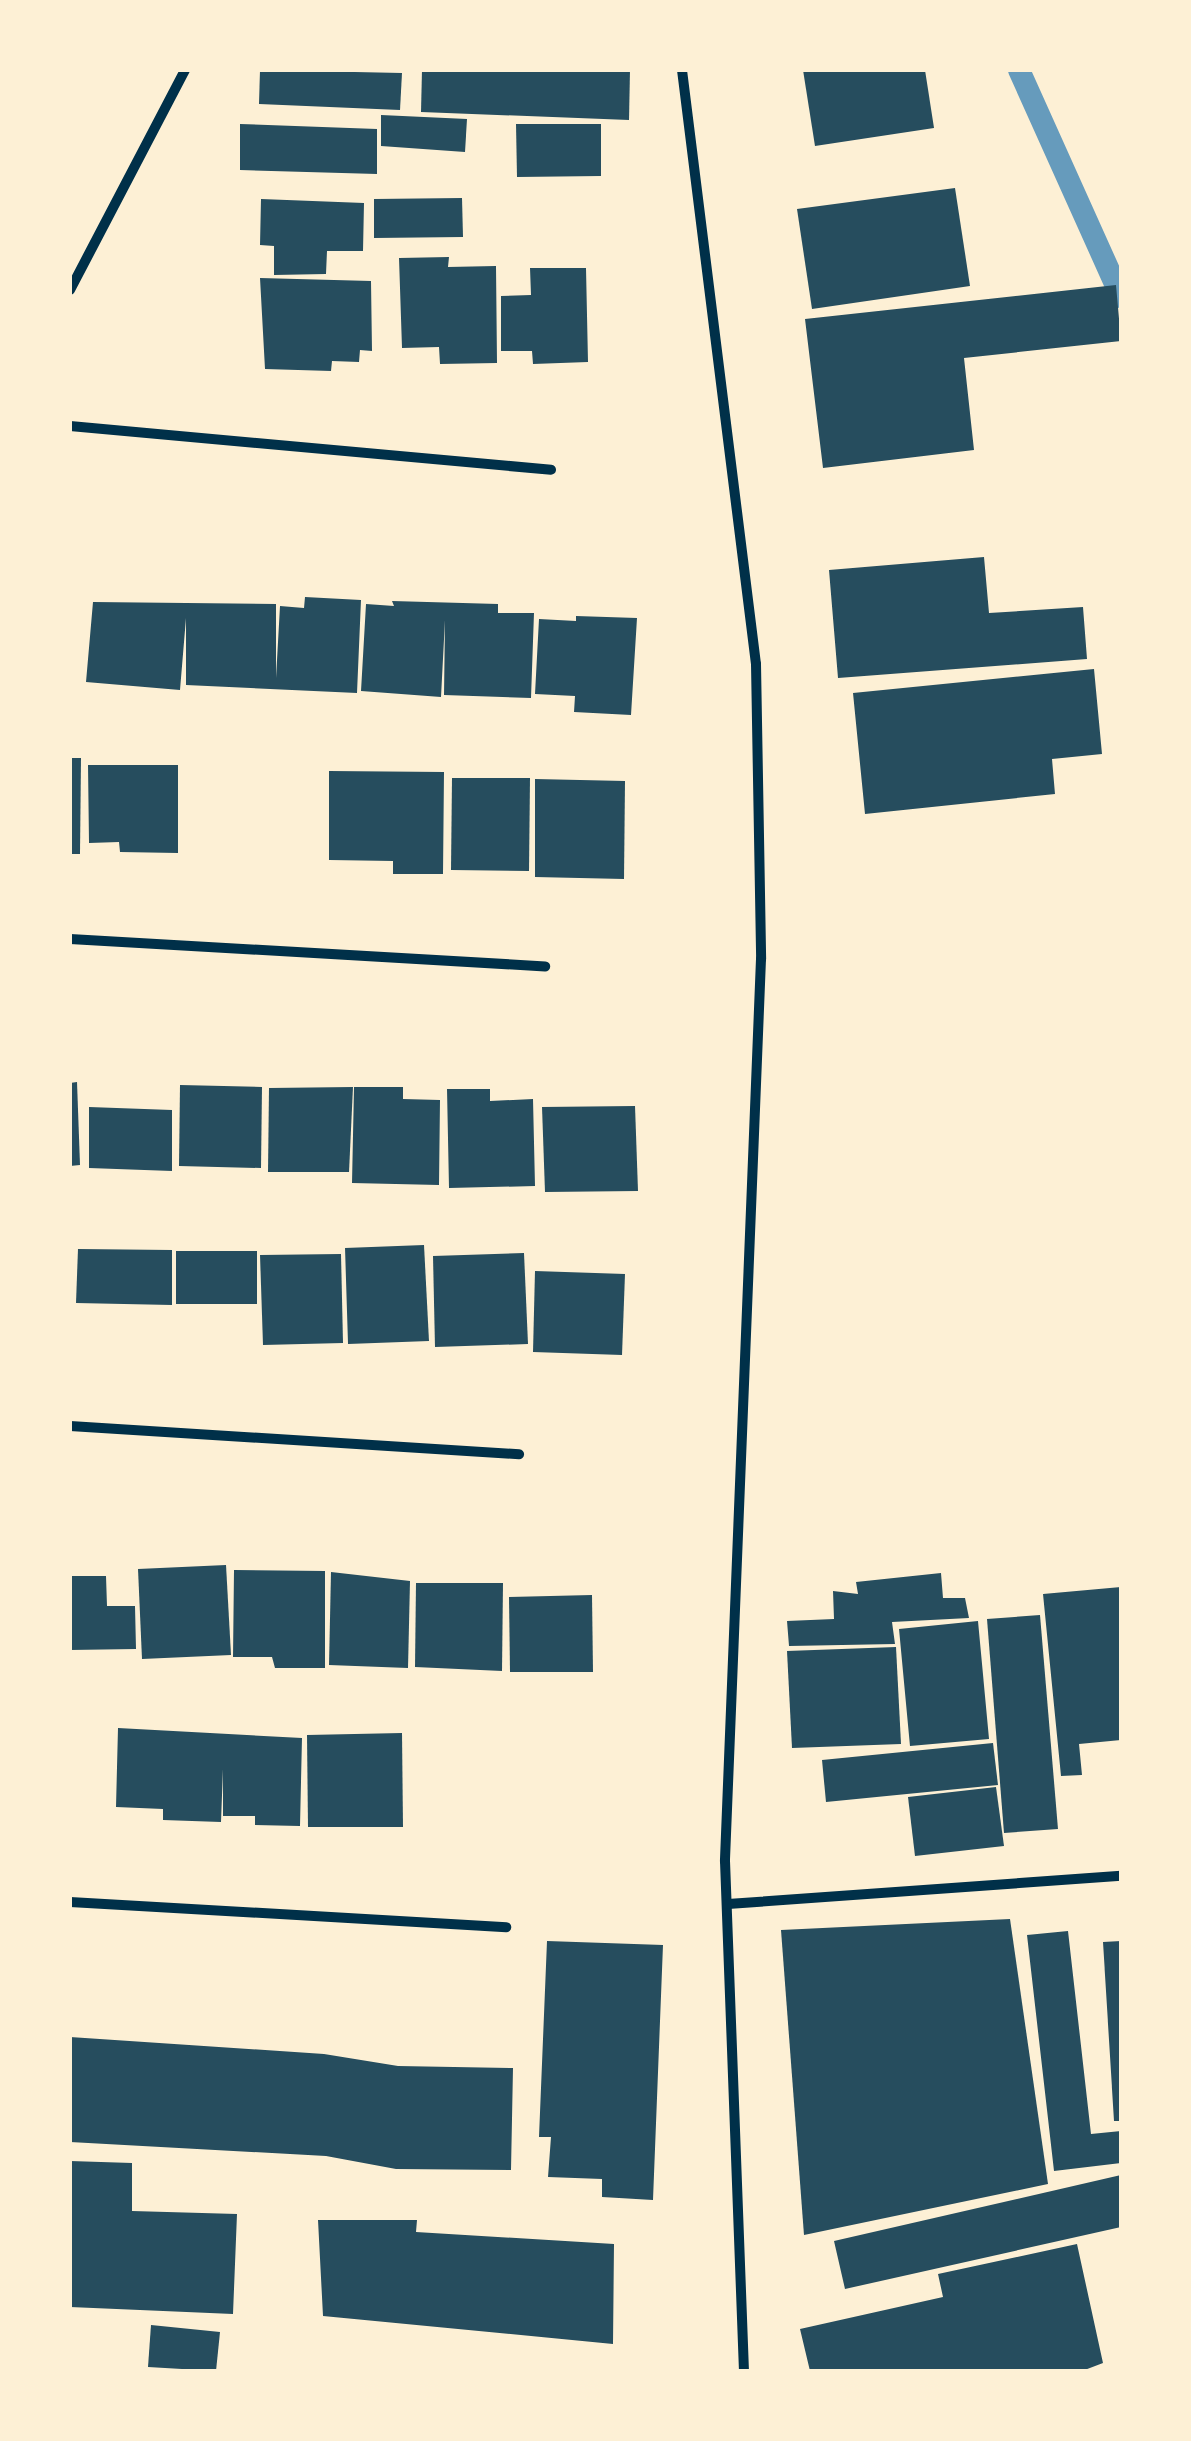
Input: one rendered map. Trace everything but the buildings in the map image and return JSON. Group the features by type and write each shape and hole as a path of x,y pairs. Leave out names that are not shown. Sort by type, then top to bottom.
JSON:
{"street":[{"path":"70,290 185,70"},
{"path":"682,70 756,664 761,959 728,1904 744,2371"},
{"path":"70,426 551,470"},
{"path":"70,939 545,966"},
{"path":"70,1426 519,1454"},
{"path":"728,1904 1121,1876"},
{"path":"70,1902 506,1927"}],"waterway":[{"path":"1019,70 1121,297"}]}
